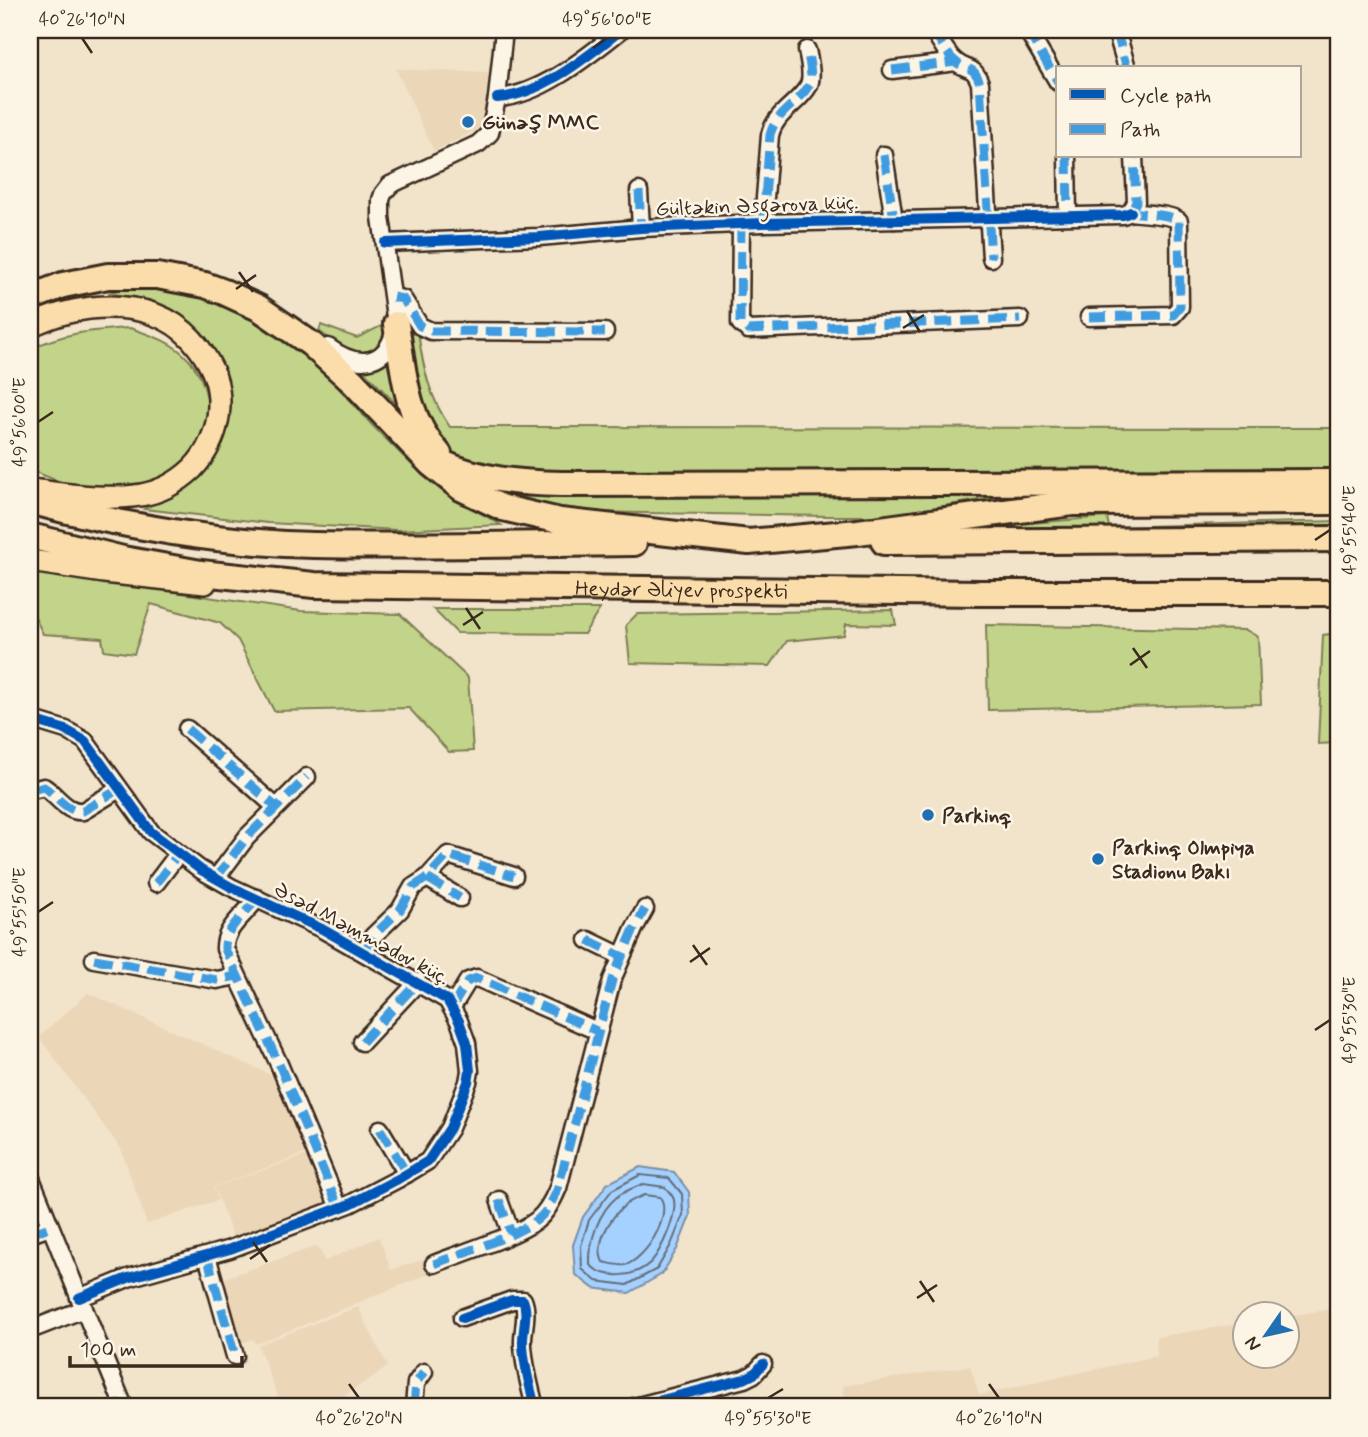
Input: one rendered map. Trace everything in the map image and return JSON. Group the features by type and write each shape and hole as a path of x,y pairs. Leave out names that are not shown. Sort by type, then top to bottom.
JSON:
{"highway":[{"path":"30,298 64,285 108,276 157,276 205,285 259,308 312,344 353,382 408,442 461,488 486,501 525,514 584,524 749,542 879,530 1072,503 1338,502"},
{"path":"396,324 413,416 431,445 455,468"},
{"path":"408,442 425,454 455,468 489,478 562,484 1338,482"},
{"name":"Heydər Əliyev prospekti","path":"30,501 195,535 312,545 1338,539"},
{"name":"Heydər Əliyev prospekti","path":"30,536 123,559 201,573 314,585 980,593 1338,593"}],"main road":[{"path":"30,326 61,313 96,306 136,309 160,317 180,327 209,362 217,381 219,400 219,416 206,451 184,476 164,488 142,495 118,497 30,490"},
{"path":"30,561 198,583 314,585"}],"street":[{"path":"205,285 235,292 285,315 353,362 371,360 384,351 392,341 396,324 380,206 386,189 396,181 485,139 493,125 504,30"},
{"path":"497,98 528,91 549,80 621,30"},
{"path":"933,30 956,62"},
{"path":"1027,30 1056,79"},
{"path":"1116,30 1126,66"},
{"path":"764,223 772,125 809,85 807,50"},
{"path":"892,70 956,62 970,67 976,73 980,83 991,258"},
{"path":"884,155 894,220"},
{"path":"1067,158 1068,215"},
{"path":"1131,212 1136,202 1134,158"},
{"path":"639,191 641,228"},
{"name":"Gültəkin Əsgərova küç.","path":"385,243 527,238 641,228 1124,215 1131,212 1149,216 1172,216 1179,222 1180,307 1173,315 1090,317"},
{"path":"741,224 740,323 748,330 1020,318"},
{"path":"393,297 403,299 420,326 431,331 605,332"},
{"name":"Əsəd Məmmədov küç.","path":"30,719 66,730 85,741 150,832 178,854 216,878 296,916 447,1000 467,1043 470,1060 468,1082 450,1128 428,1161 407,1174 339,1208 207,1256 128,1278 30,1329"},
{"path":"187,729 276,807"},
{"path":"216,878 247,837 307,777"},
{"path":"36,789 49,789 70,810 77,812 119,789"},
{"path":"156,883 178,854"},
{"path":"364,952 373,936 400,910 413,887 427,878 448,855 514,876"},
{"path":"427,878 460,898"},
{"path":"257,898 225,938 225,949 279,1065 339,1208"},
{"path":"434,1264 511,1233 538,1219 547,1210 558,1188 597,1031 621,956 645,909"},
{"path":"589,940 621,956"},
{"path":"94,959 217,980 237,976"},
{"path":"452,1007 472,977 597,1031"},
{"path":"362,1042 418,982"},
{"path":"380,1129 407,1174"},
{"path":"30,1176 119,1406"},
{"path":"499,1200 511,1233"},
{"path":"30,1234 50,1227"},
{"path":"207,1256 235,1356"},
{"path":"461,1318 512,1300 523,1300 526,1307 523,1343 525,1367 535,1407"},
{"path":"634,1407 744,1379 754,1374 763,1364"},
{"path":"414,1407 416,1382 424,1372"}],"shaded area":[{"path":"396,69 488,73 484,126 434,151"},
{"path":"88,993 278,1078 309,1152 213,1187 218,1200 147,1224 121,1149 39,1037"},
{"path":"310,1154 331,1205 235,1242 214,1187"},
{"path":"379,1237 391,1270 431,1257 436,1271 256,1344 253,1339 238,1344 219,1280 317,1246 325,1261"},
{"path":"358,1307 388,1367 326,1407 282,1407 258,1345"},
{"path":"1338,1308 1338,1407 847,1407 843,1386 970,1366 979,1395 1156,1356 1156,1337 1232,1325 1232,1370 1302,1370 1302,1314"}],"green space":[{"path":"139,285 207,299 259,323 308,354 412,465 455,498 501,525 398,530 268,523 144,509 190,483 202,471 224,434 229,413 229,393 217,353 188,320 170,309 150,302 108,293"},
{"path":"402,320 418,332 428,381 450,427 1338,428 1338,473 1140,469 522,473 469,462 452,452 439,438 420,400"},
{"path":"387,323 382,339 368,354 350,352 319,331 321,325 357,338"},
{"path":"130,328 177,349 190,361 200,377 208,413 205,431 198,447 187,462 173,474 137,486 75,486 30,470 30,349 78,333"},
{"path":"390,357 406,414 361,368 374,367"},
{"path":"501,489 1002,496 886,516 828,516 582,512 531,500"},
{"path":"1107,517 1109,527 1338,521 1338,531 947,538 1018,524"},
{"path":"30,570 301,611 400,614 468,678 473,751 449,752 409,708 274,711 238,640 220,623 151,604 134,654 104,650 102,638 43,634 30,607"},
{"path":"433,609 600,609 584,634 457,633"},
{"path":"893,610 896,625 846,624 844,635 787,641 770,666 630,663 626,625 637,614"},
{"path":"986,625 1246,630 1258,637 1261,704 988,710"},
{"path":"1338,633 1338,743 1318,744 1323,635"}],"water":[{"path":"640,1167 674,1172 689,1192 690,1216 677,1249 662,1274 629,1293 593,1288 575,1274 573,1245 583,1217 607,1184"}],"marked path":[{"path":"933,30 952,59 972,71 980,83 991,258"},
{"path":"1027,30 1056,79"},
{"path":"1116,30 1126,66"},
{"path":"763,223 770,135 777,120 809,85 811,72 807,50"},
{"path":"892,70 956,62"},
{"path":"884,155 894,220"},
{"path":"1067,158 1068,215"},
{"path":"1131,212 1136,202 1134,158"},
{"path":"639,191 641,228"},
{"path":"1089,317 1173,315 1180,307 1179,221 1164,216 1131,212"},
{"path":"741,224 740,323 748,330 1020,319"},
{"path":"393,297 403,299 420,326 431,331 605,332"},
{"path":"187,729 276,807"},
{"path":"216,878 247,837 307,777"},
{"path":"36,789 44,787 77,811 83,811 119,789"},
{"path":"156,883 178,854"},
{"path":"364,952 373,936 400,910 413,887 427,878 448,855 514,876"},
{"path":"427,878 460,898"},
{"path":"257,898 228,934 225,949 279,1064 339,1208"},
{"path":"434,1264 527,1226 537,1220 549,1206 558,1188 612,980 645,909"},
{"path":"588,940 621,956"},
{"path":"94,959 217,980 237,976"},
{"path":"452,1007 468,981 477,978 597,1031"},
{"path":"362,1042 418,982"},
{"path":"380,1129 407,1174"},
{"path":"499,1200 511,1233"},
{"path":"30,1234 50,1227"},
{"path":"207,1256 235,1356"},
{"path":"414,1407 416,1383 424,1372"},
{"path":"112,1407 122,1403"}],"cycle path":[{"path":"497,98 530,90 563,73 621,30"},
{"path":"385,243 539,237 641,228 1123,215 1131,212"},
{"path":"30,719 66,730 85,741 151,832 201,870 231,887 322,929 447,1000 467,1043 470,1071 450,1128 428,1161 398,1179 350,1204 230,1249 128,1278 79,1298"},
{"path":"462,1318 512,1300 523,1300 524,1353 535,1407"},
{"path":"634,1407 744,1379 754,1374 763,1364"}],"place":[{"name":"Günəş MMC","path":"468,122"},
{"name":"Parkinq","path":"928,815"},
{"name":"Parkinq Olmpiya Stadionu Bakı","path":"1098,859"}]}
